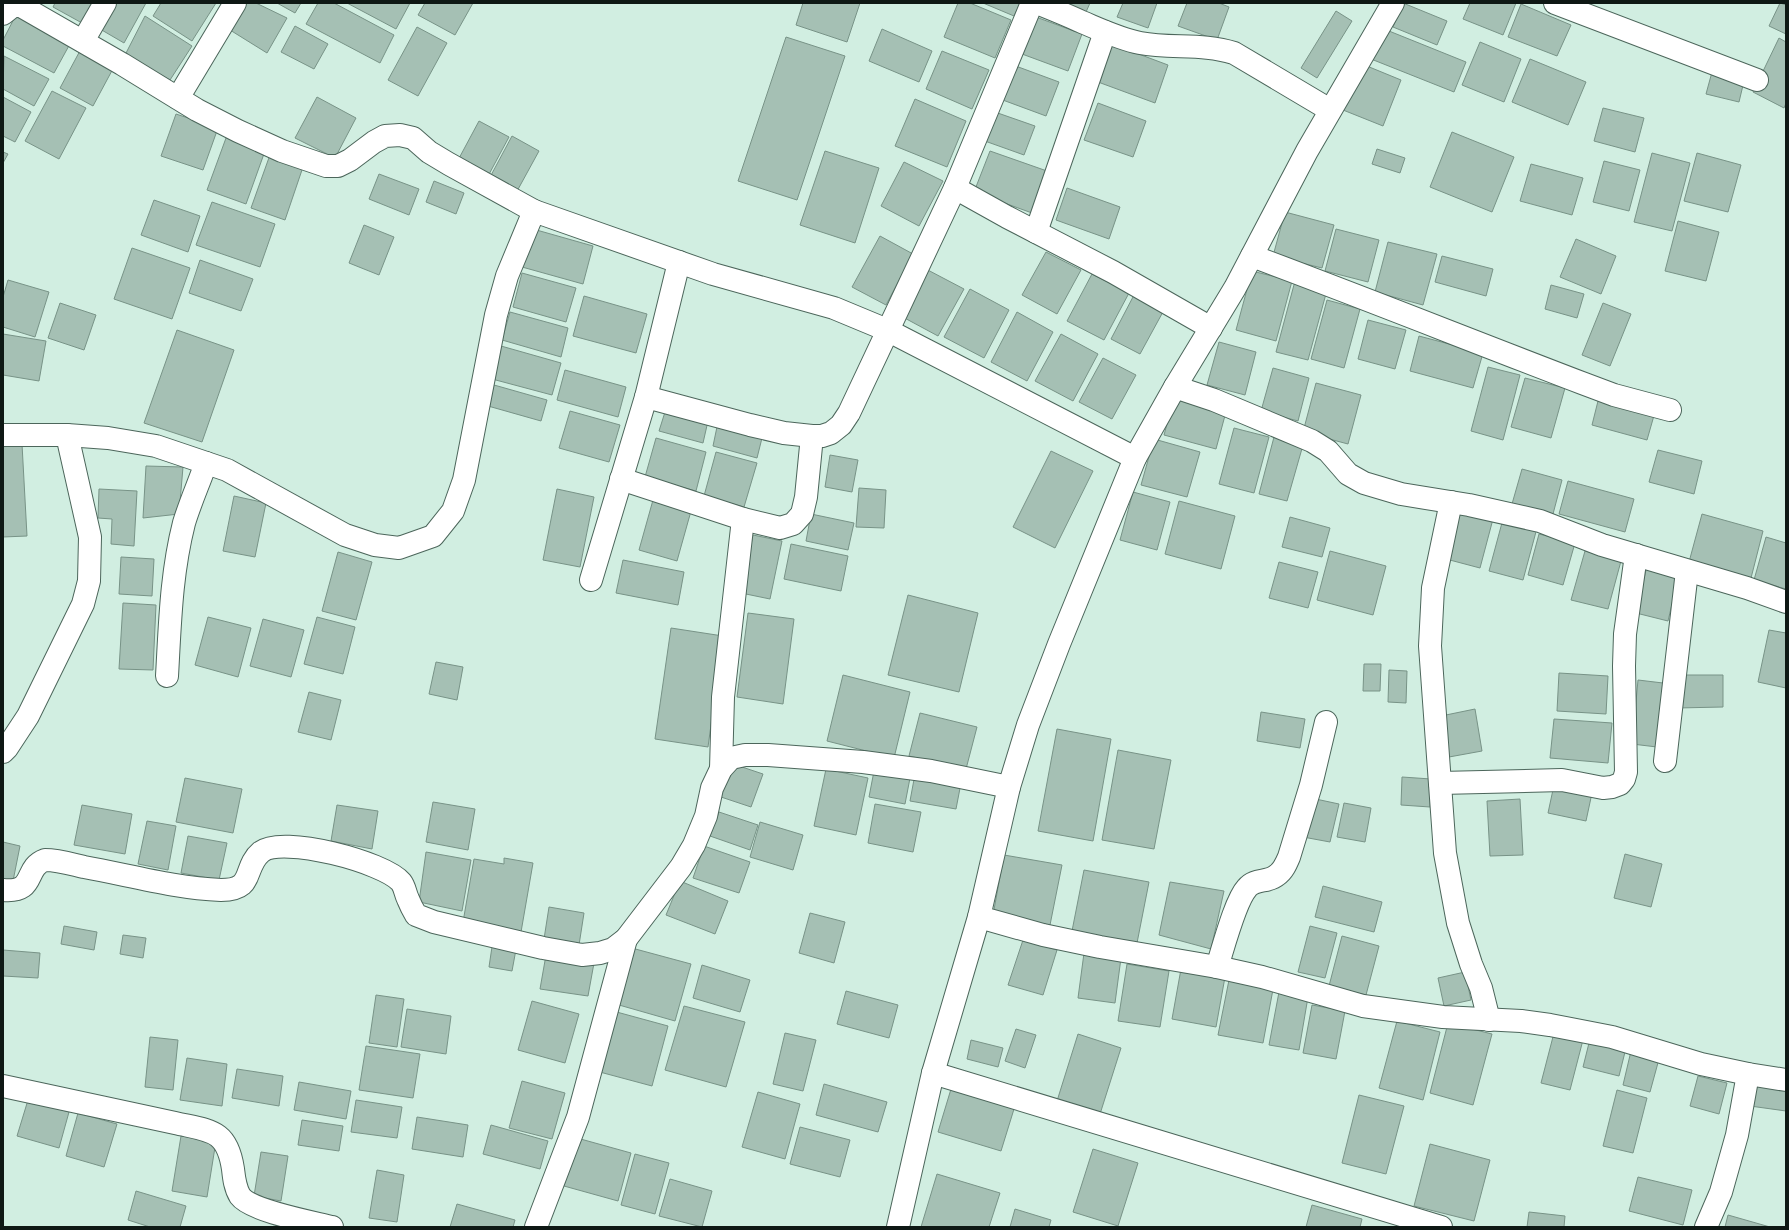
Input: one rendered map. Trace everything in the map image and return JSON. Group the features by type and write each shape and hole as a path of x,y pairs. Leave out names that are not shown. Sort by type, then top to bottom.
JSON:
{"street":[{"path":"83,41 105,3"},
{"path":"178,98 235,3"},
{"path":"646,397 784,433 822,436 831,433 841,425 849,413 955,188 1032,3"},
{"path":"1037,3 1105,32 1138,43 1156,46 1203,46 1234,53 1330,110"},
{"path":"898,1227 933,1073 979,917 1010,787 1028,725 1135,458 1252,256 1307,151 1393,3"},
{"path":"1555,3 1757,80"},
{"path":"3,14 13,6 21,6 178,98 238,131 282,151 326,166 338,166 350,160 374,142 386,136 400,135 413,138 429,152 534,211 713,274 834,308 887,330 1135,458"},
{"path":"1036,232 1105,32"},
{"path":"955,188 1113,272 1211,328"},
{"path":"3,435 67,435 108,438 156,446 227,470 345,535 375,545 399,548 433,536 453,511 464,480 496,315 507,276 534,211"},
{"path":"1252,256 1582,383 1670,410"},
{"path":"591,580 646,397 679,262"},
{"path":"1175,387 1214,400 1312,441 1328,450 1348,474 1364,483 1401,494 1451,502 1540,521 1602,545 1786,602"},
{"path":"3,752 28,716 83,604 89,581 90,537 67,435"},
{"path":"621,479 743,519 780,528 793,524 802,514 806,497 812,436"},
{"path":"167,676 171,594 177,558 185,522 206,463"},
{"path":"1451,502 1433,588 1430,620 1430,646 1444,853 1458,923 1471,964 1481,988 1489,1020"},
{"path":"721,769 723,697 743,519"},
{"path":"1440,783 1562,780 1603,788 1620,784 1624,780 1626,772 1625,634 1636,555"},
{"path":"1664,761 1686,571"},
{"path":"1217,967 1240,900 1245,890 1252,882 1276,877 1284,868 1289,857 1311,785 1326,722"},
{"path":"3,890 14,891 23,888 39,862 45,860 166,884 200,889 234,890 244,883 254,861 261,852 271,848 285,846 324,851 372,866 400,881 416,915 434,922 543,948 582,955 600,953 613,949 626,939 681,867 694,845 706,816 712,788 721,769 731,758 745,755 789,756 863,762 908,768 1010,787"},
{"path":"979,917 1100,947 1217,967 1262,977 1363,1006 1443,1017 1543,1024 1612,1037 1701,1064 1786,1080"},
{"path":"536,1227 578,1117 626,939"},
{"path":"933,1073 1441,1227"},
{"path":"1706,1227 1721,1192 1737,1136 1748,1074"},
{"path":"3,1086 189,1126 217,1135 226,1143 231,1155 234,1180 240,1196 253,1206 332,1227"}],"building":[{"path":"55,3 93,3 82,23 53,7"},
{"path":"115,3 146,3 124,43 100,29"},
{"path":"161,3 216,3 192,41 153,16"},
{"path":"245,3 256,3 287,18 267,53 230,30"},
{"path":"277,3 301,3 295,13"},
{"path":"318,3 334,3 394,35 380,63 306,24"},
{"path":"347,3 410,3 396,29"},
{"path":"425,3 473,3 455,35 418,15"},
{"path":"803,3 860,3 847,42 796,25"},
{"path":"958,3 970,3 1011,20 995,58 944,37"},
{"path":"983,3 1020,3 1014,16"},
{"path":"1061,3 1090,3 1086,12"},
{"path":"1123,3 1157,3 1148,28 1117,17"},
{"path":"1187,3 1219,3 1229,7 1217,40 1178,26"},
{"path":"1403,3 1447,21 1437,45 1393,27"},
{"path":"1470,3 1516,3 1503,35 1463,19"},
{"path":"1780,3 1786,5 1786,34 1769,26"},
{"path":"1521,4 1571,25 1557,56 1508,37"},
{"path":"1336,11 1352,21 1317,78 1301,68"},
{"path":"17,13 71,42 54,73 3,46 3,40"},
{"path":"145,16 192,46 170,80 125,55"},
{"path":"1036,17 1082,34 1068,71 1022,54"},
{"path":"295,26 328,44 314,69 281,52"},
{"path":"417,27 447,43 418,96 388,80"},
{"path":"882,29 932,51 919,82 869,61"},
{"path":"1384,29 1466,62 1454,92 1371,59"},
{"path":"786,37 845,56 797,200 738,181"},
{"path":"1779,38 1786,42 1786,103 1784,108 1753,92"},
{"path":"1480,42 1521,59 1504,102 1462,85"},
{"path":"1112,44 1168,65 1155,103 1098,82"},
{"path":"82,47 115,65 93,106 60,88"},
{"path":"942,51 989,70 972,109 926,89"},
{"path":"4,56 49,79 34,106 3,89"},
{"path":"1530,59 1586,82 1568,125 1512,102"},
{"path":"1362,64 1401,80 1383,126 1343,110"},
{"path":"1013,65 1059,82 1046,116 1000,99"},
{"path":"1712,72 1744,81 1739,102 1706,94"},
{"path":"52,91 86,108 59,159 25,141"},
{"path":"3,97 31,112 15,142 3,136"},
{"path":"317,97 356,118 335,158 295,138"},
{"path":"915,99 966,121 947,167 895,146"},
{"path":"1098,103 1146,121 1133,157 1084,140"},
{"path":"1603,108 1644,118 1635,152 1594,141"},
{"path":"992,111 1035,126 1024,155 982,140"},
{"path":"176,114 218,128 203,170 161,156"},
{"path":"479,121 509,137 487,178 457,162"},
{"path":"1452,132 1514,157 1492,212 1430,187"},
{"path":"512,136 539,151 516,193 489,179"},
{"path":"226,138 265,151 246,204 207,190"},
{"path":"1377,149 1405,158 1400,173 1372,164"},
{"path":"825,151 879,168 855,243 800,225"},
{"path":"990,151 1047,171 1032,213 974,192"},
{"path":"3,152 8,154 3,163"},
{"path":"271,152 304,164 285,220 251,208"},
{"path":"1652,153 1690,163 1672,231 1634,222"},
{"path":"1697,153 1741,165 1728,212 1684,201"},
{"path":"1604,161 1640,170 1629,211 1593,202"},
{"path":"904,162 943,181 919,226 881,206"},
{"path":"1531,164 1583,178 1572,215 1520,201"},
{"path":"379,174 419,189 409,215 369,199"},
{"path":"434,181 464,193 456,214 426,202"},
{"path":"1067,188 1120,207 1109,239 1056,220"},
{"path":"154,200 200,216 188,252 141,235"},
{"path":"212,202 275,224 260,267 196,245"},
{"path":"1285,212 1334,225 1322,268 1273,256"},
{"path":"1678,221 1719,232 1706,281 1665,271"},
{"path":"364,225 394,237 379,275 349,263"},
{"path":"533,229 593,246 583,284 522,267"},
{"path":"1336,229 1379,240 1368,282 1325,271"},
{"path":"880,236 913,254 886,305 852,287"},
{"path":"1576,239 1616,256 1601,294 1560,277"},
{"path":"1388,242 1437,254 1423,305 1375,292"},
{"path":"132,248 190,268 172,319 114,299"},
{"path":"1046,252 1081,270 1057,314 1022,295"},
{"path":"1442,256 1493,269 1486,296 1435,282"},
{"path":"200,260 253,279 241,311 189,293"},
{"path":"924,268 964,289 938,336 899,315"},
{"path":"1252,271 1292,281 1276,341 1236,330"},
{"path":"522,273 576,288 566,322 513,307"},
{"path":"1092,274 1129,293 1104,340 1067,321"},
{"path":"8,280 49,292 35,337 3,327 3,297"},
{"path":"1295,281 1327,290 1308,360 1276,352"},
{"path":"1551,285 1584,294 1577,318 1545,309"},
{"path":"970,289 1009,310 984,358 944,337"},
{"path":"1134,295 1164,310 1140,354 1111,339"},
{"path":"584,296 647,314 636,353 573,336"},
{"path":"1327,300 1360,309 1344,368 1311,359"},
{"path":"60,303 96,315 84,350 48,338"},
{"path":"1603,303 1631,314 1610,366 1582,355"},
{"path":"510,312 568,328 561,357 502,340"},
{"path":"1017,312 1053,332 1027,381 991,362"},
{"path":"1368,320 1406,330 1395,369 1358,359"},
{"path":"177,330 234,350 202,442 144,423"},
{"path":"3,334 46,341 39,381 3,375"},
{"path":"1061,334 1098,354 1073,401 1035,381"},
{"path":"1419,336 1483,353 1473,388 1410,371"},
{"path":"1219,342 1256,352 1245,395 1207,385"},
{"path":"501,346 561,363 552,395 492,379"},
{"path":"1103,358 1136,375 1112,419 1079,402"},
{"path":"1488,367 1520,375 1503,440 1471,431"},
{"path":"1273,368 1309,378 1298,421 1261,411"},
{"path":"565,370 626,387 618,417 557,400"},
{"path":"1525,378 1565,388 1551,438 1511,427"},
{"path":"1316,383 1361,395 1348,444 1303,432"},
{"path":"494,385 547,400 541,421 488,406"},
{"path":"1175,395 1227,408 1216,449 1164,435"},
{"path":"1599,397 1655,412 1647,440 1592,425"},
{"path":"570,411 620,425 609,462 559,448"},
{"path":"665,412 708,421 703,443 659,431"},
{"path":"718,422 763,434 757,458 713,446"},
{"path":"1234,428 1269,437 1254,493 1219,484"},
{"path":"1274,437 1303,445 1287,501 1259,494"},
{"path":"656,438 706,452 696,491 645,477"},
{"path":"1154,439 1200,452 1187,497 1141,485"},
{"path":"22,444 27,536 3,537 3,445"},
{"path":"1658,450 1702,461 1694,494 1649,482"},
{"path":"1051,451 1093,471 1055,548 1013,527"},
{"path":"716,452 757,463 744,507 704,496"},
{"path":"830,455 858,460 852,492 825,487"},
{"path":"146,466 183,467 179,514 143,518"},
{"path":"1522,469 1562,480 1553,514 1512,504"},
{"path":"1568,481 1634,499 1625,532 1559,514"},
{"path":"859,488 886,490 884,528 856,527"},
{"path":"99,489 137,491 134,546 111,544 112,519 98,518"},
{"path":"557,489 594,497 580,567 543,560"},
{"path":"1133,492 1170,502 1157,550 1120,540"},
{"path":"234,496 266,503 255,557 223,551"},
{"path":"653,500 691,511 677,561 639,550"},
{"path":"1179,501 1235,516 1221,569 1165,554"},
{"path":"1460,509 1493,519 1480,568 1446,559"},
{"path":"811,514 854,523 848,550 806,541"},
{"path":"1702,514 1763,531 1751,578 1689,562"},
{"path":"1290,517 1330,528 1322,557 1282,547"},
{"path":"1503,519 1537,528 1523,580 1489,571"},
{"path":"1539,534 1575,543 1563,585 1528,575"},
{"path":"753,535 782,541 770,599 741,593"},
{"path":"1766,537 1786,543 1786,589 1754,580"},
{"path":"791,544 848,556 841,591 784,579"},
{"path":"1330,551 1386,566 1373,615 1317,600"},
{"path":"1585,551 1621,561 1608,609 1571,600"},
{"path":"338,552 372,562 356,620 322,611"},
{"path":"121,557 154,559 152,596 119,594"},
{"path":"623,560 684,572 678,605 616,593"},
{"path":"1279,562 1318,572 1308,608 1269,598"},
{"path":"1647,566 1679,574 1668,621 1636,613"},
{"path":"908,595 978,613 959,692 888,675"},
{"path":"123,603 156,605 153,670 119,669"},
{"path":"748,613 794,619 783,704 737,697"},
{"path":"208,617 251,628 238,677 195,665"},
{"path":"317,617 355,627 343,674 304,664"},
{"path":"263,619 304,630 291,677 250,666"},
{"path":"671,628 723,636 708,747 655,739"},
{"path":"1769,630 1786,633 1786,688 1758,682"},
{"path":"436,662 463,667 457,700 429,694"},
{"path":"1364,664 1381,664 1380,691 1363,691"},
{"path":"1389,670 1407,671 1406,703 1388,702"},
{"path":"1559,673 1608,676 1606,714 1557,711"},
{"path":"843,675 910,692 894,758 827,741"},
{"path":"1677,675 1723,675 1723,707 1677,708"},
{"path":"1638,680 1663,683 1657,747 1632,744"},
{"path":"309,692 341,700 331,740 298,732"},
{"path":"1475,709 1482,751 1449,757 1441,716"},
{"path":"1261,712 1305,719 1300,748 1257,741"},
{"path":"920,713 977,727 966,769 909,756"},
{"path":"1554,719 1612,723 1608,763 1550,758"},
{"path":"1057,729 1111,739 1093,841 1038,831"},
{"path":"1118,750 1171,760 1154,849 1102,840"},
{"path":"730,763 763,774 751,807 718,796"},
{"path":"826,769 868,778 856,835 814,826"},
{"path":"874,771 910,778 905,804 869,797"},
{"path":"915,774 961,783 956,809 910,801"},
{"path":"1402,777 1431,779 1430,807 1401,805"},
{"path":"185,778 242,789 233,833 176,822"},
{"path":"1554,785 1592,793 1586,821 1548,813"},
{"path":"1311,798 1339,804 1330,842 1303,837"},
{"path":"1520,799 1523,855 1490,856 1487,801"},
{"path":"433,802 475,809 468,850 426,842"},
{"path":"1344,803 1371,808 1365,842 1337,837"},
{"path":"875,804 921,812 913,852 868,843"},
{"path":"82,805 132,814 125,854 74,845"},
{"path":"337,805 378,811 372,849 331,841"},
{"path":"719,812 758,825 750,850 710,836"},
{"path":"147,821 176,826 168,870 138,864"},
{"path":"760,822 803,835 793,870 750,857"},
{"path":"188,836 227,843 219,880 181,873"},
{"path":"3,842 20,846 13,881 3,879"},
{"path":"704,846 750,862 739,893 693,878"},
{"path":"426,852 471,860 462,911 419,902"},
{"path":"1625,854 1662,864 1651,907 1614,898"},
{"path":"1004,855 1062,865 1050,925 993,915"},
{"path":"504,858 533,863 521,932 463,922 474,859 504,864"},
{"path":"1084,870 1149,882 1137,943 1072,931"},
{"path":"680,881 728,901 715,934 666,915"},
{"path":"1170,882 1224,891 1211,949 1159,935"},
{"path":"1323,886 1382,902 1374,932 1315,917"},
{"path":"549,907 584,913 579,945 544,939"},
{"path":"810,913 845,922 834,963 799,953"},
{"path":"64,926 97,932 94,950 61,944"},
{"path":"1310,926 1337,933 1325,978 1298,972"},
{"path":"123,935 146,938 143,958 120,954"},
{"path":"1342,936 1379,946 1366,995 1329,986"},
{"path":"493,940 517,944 512,971 489,967"},
{"path":"1023,940 1057,950 1043,995 1008,985"},
{"path":"628,947 691,964 675,1021 612,1003"},
{"path":"3,950 40,953 38,978 3,976"},
{"path":"1084,953 1121,958 1115,1003 1078,998"},
{"path":"546,955 594,963 588,996 540,989"},
{"path":"1127,964 1169,971 1160,1027 1118,1021"},
{"path":"702,965 750,980 740,1012 693,998"},
{"path":"1181,969 1225,977 1216,1027 1172,1019"},
{"path":"1465,972 1471,1000 1444,1006 1438,978"},
{"path":"1230,975 1274,984 1263,1043 1218,1035"},
{"path":"846,991 898,1005 889,1038 837,1024"},
{"path":"1279,992 1308,997 1299,1050 1269,1045"},
{"path":"376,995 404,999 397,1047 369,1043"},
{"path":"532,1001 579,1014 565,1063 518,1050"},
{"path":"1312,1005 1345,1011 1336,1059 1303,1053"},
{"path":"684,1006 745,1022 726,1087 665,1070"},
{"path":"407,1009 451,1016 446,1054 401,1047"},
{"path":"613,1011 668,1026 652,1086 596,1071"},
{"path":"1397,1021 1440,1032 1423,1100 1379,1088"},
{"path":"1448,1023 1492,1034 1473,1105 1430,1093"},
{"path":"1016,1029 1036,1035 1025,1068 1005,1061"},
{"path":"1555,1029 1584,1036 1570,1090 1541,1083"},
{"path":"785,1033 816,1040 803,1091 773,1084"},
{"path":"1078,1034 1121,1048 1100,1114 1057,1101"},
{"path":"1591,1035 1627,1044 1619,1076 1583,1067"},
{"path":"150,1037 178,1040 173,1090 145,1087"},
{"path":"971,1040 1003,1048 998,1067 967,1059"},
{"path":"366,1046 420,1054 413,1098 359,1090"},
{"path":"1631,1051 1659,1059 1650,1092 1623,1085"},
{"path":"187,1058 227,1064 222,1106 180,1100"},
{"path":"237,1069 283,1076 279,1106 232,1098"},
{"path":"1698,1076 1727,1083 1719,1114 1690,1106"},
{"path":"1754,1080 1786,1085 1786,1111 1750,1106"},
{"path":"522,1081 565,1093 552,1139 509,1128"},
{"path":"299,1082 351,1091 346,1119 294,1110"},
{"path":"824,1084 887,1102 878,1132 816,1115"},
{"path":"951,1089 1014,1109 1001,1151 938,1132"},
{"path":"1617,1090 1647,1098 1633,1153 1603,1146"},
{"path":"758,1092 800,1104 785,1159 742,1147"},
{"path":"1359,1095 1404,1106 1386,1174 1342,1163"},
{"path":"28,1100 69,1112 59,1148 17,1136"},
{"path":"356,1100 402,1107 397,1138 351,1132"},
{"path":"78,1113 117,1124 104,1167 66,1156"},
{"path":"417,1117 468,1125 463,1157 412,1149"},
{"path":"302,1120 343,1126 339,1151 298,1145"},
{"path":"491,1125 548,1141 540,1169 483,1154"},
{"path":"800,1127 850,1140 840,1177 790,1164"},
{"path":"181,1136 216,1141 207,1197 172,1191"},
{"path":"577,1138 631,1153 618,1201 564,1186"},
{"path":"1430,1144 1490,1160 1474,1221 1414,1206"},
{"path":"1093,1149 1138,1163 1118,1226 1073,1212"},
{"path":"261,1152 288,1156 281,1201 254,1196"},
{"path":"635,1154 669,1163 655,1214 621,1205"},
{"path":"377,1170 404,1175 397,1222 369,1218"},
{"path":"937,1174 1000,1193 989,1227 921,1227"},
{"path":"1638,1177 1692,1190 1683,1225 1629,1211"},
{"path":"670,1179 712,1191 702,1227 659,1216"},
{"path":"136,1191 186,1206 180,1227 150,1227 128,1220"},
{"path":"457,1204 515,1220 513,1227 450,1227"},
{"path":"1312,1205 1362,1219 1360,1227 1306,1227"},
{"path":"1015,1209 1051,1220 1049,1227 1010,1227"},
{"path":"1529,1212 1565,1216 1564,1227 1527,1227"},
{"path":"1728,1215 1770,1227 1725,1227"}]}
